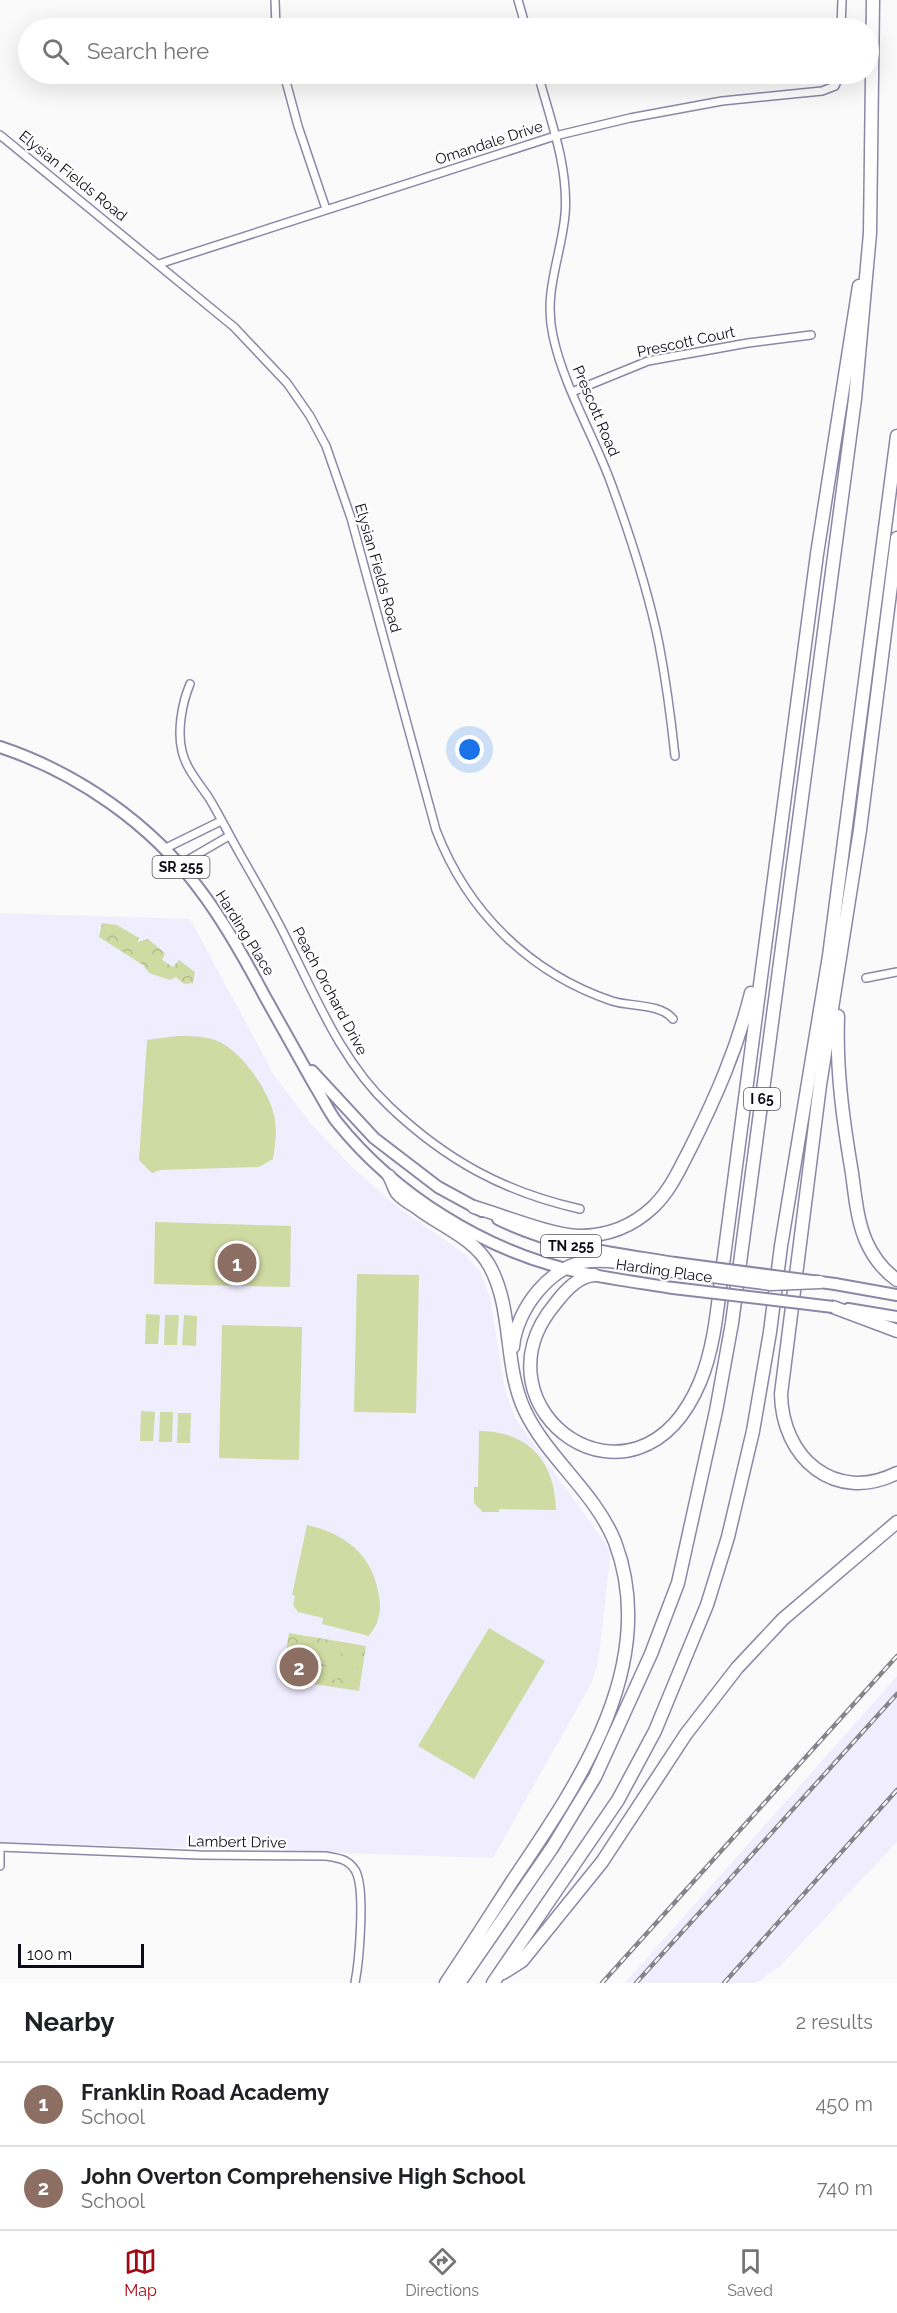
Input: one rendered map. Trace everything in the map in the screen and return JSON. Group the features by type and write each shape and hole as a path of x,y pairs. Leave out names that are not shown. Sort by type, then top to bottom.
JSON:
{"highway":[{"name":"I 65","path":"873,0 873,18"},
{"name":"I 65","path":"459,1983 552,1848 595,1777 651,1654 678,1583 716,1411 732,1323 855,399 870,232 872,84"},
{"path":"594,1275 580,1280 567,1291 542,1321 531,1353 532,1382 539,1404 567,1436 584,1446 598,1450 616,1452 633,1450 656,1440 677,1420 695,1393 706,1362 724,1257 817,554 859,286 872,156"},
{"path":"495,1980 618,1800 656,1731 707,1605 728,1537 753,1431 829,956 897,436"},
{"path":"897,538 860,830 820,1085 783,1362 781,1394 782,1413 788,1436 795,1449 810,1464 841,1480 856,1482 880,1480 897,1473"},
{"path":"474,1206 557,1232 579,1236 615,1231 637,1220 654,1206 676,1176 724,1079 739,1041 766,937"},
{"path":"840,961 838,1072 842,1118 858,1211 863,1234 871,1251 885,1270 897,1280"},
{"path":"389,1176 402,1198 467,1241 487,1262 499,1286 519,1399 530,1422 595,1505 613,1537 625,1583 627,1643 622,1672 614,1700 590,1755 549,1826 446,1983"},
{"path":"513,1370 513,1342 526,1307 542,1287 567,1269 582,1262 674,1267 771,1284 820,1282"},
{"path":"833,1307 897,1330"},
{"path":"495,1980 522,1961 602,1862 686,1734 736,1668 783,1619 897,1522"}],"main road":[{"name":"Harding Place","path":"0,747 37,761 85,787 129,818 164,849 199,889 230,933 336,1120 389,1176 434,1209 474,1232 516,1251 567,1269 673,1288 897,1317"},
{"name":"Harding Place","path":"296,1053 374,1138 438,1186 509,1225 561,1243 674,1267"},
{"path":"820,1282 897,1295"}],"street":[{"path":"275,0 276,18"},
{"path":"518,0 523,18"},
{"path":"841,18 842,0"},
{"path":"287,84 326,210"},
{"name":"Prescott Road","path":"541,84 564,175 564,224 552,278 550,323 555,346 572,392 611,483 641,577 658,643 675,756"},
{"name":"Omandale Drive","path":"159,264 555,136 703,104 822,91 836,84"},
{"name":"Elysian Fields Road","path":"0,135 218,311 263,356 300,401 326,446 351,518 436,830 445,853 471,898 516,946 558,976 615,1002 663,1011 673,1019"},
{"name":"Prescott Court","path":"572,392 648,360 812,335"},
{"name":"Peach Orchard Drive","path":"190,684 183,705 181,749 187,766 221,821 286,938 339,1041 358,1072 388,1105 423,1136 479,1174 549,1202 580,1209"},
{"path":"164,849 221,821"},
{"path":"179,866 229,836"},
{"path":"866,978 897,972"},
{"path":"0,1847 0,1866"},
{"name":"Lambert Drive","path":"0,1847 199,1855 326,1856 346,1860 355,1869 360,1886 355,1983"}],"shaded area":[{"path":"0,913 190,919 274,1075 311,1124 354,1169 400,1209 465,1254 481,1273 490,1297 505,1390 515,1418 611,1551 598,1662 592,1682 493,1858 0,1842"},
{"path":"897,1676 897,1842 780,1966 756,1983 625,1983"}],"green space":[{"path":"102,923 117,925 139,938 137,942 148,939 165,953 162,960 173,967 179,960 195,972 193,983 184,984 176,977 170,980 149,973 143,965 99,937"},
{"path":"177,1036 215,1040 225,1045 245,1062 262,1086 273,1110 276,1131 273,1159 259,1167 160,1170 152,1173 139,1160 147,1040"},
{"path":"155,1222 291,1226 290,1287 154,1284"},
{"path":"357,1274 419,1275 416,1413 354,1412"},
{"path":"146,1314 160,1315 158,1344 145,1344"},
{"path":"165,1315 179,1315 177,1345 164,1345"},
{"path":"184,1315 197,1316 196,1346 182,1345"},
{"path":"222,1325 302,1327 299,1460 219,1458"},
{"path":"141,1411 155,1412 153,1441 140,1441"},
{"path":"160,1412 173,1412 172,1442 159,1442"},
{"path":"178,1413 191,1413 190,1443 177,1443"},
{"path":"479,1431 512,1436 535,1452 544,1463 550,1477 556,1510 499,1509 499,1512 483,1512 474,1503 474,1487 478,1487"},
{"path":"307,1525 343,1539 362,1556 369,1566 379,1594 380,1612 376,1626 369,1636 322,1624 323,1618 298,1612 293,1605 295,1596 292,1595"},
{"path":"489,1628 545,1661 474,1779 418,1746"},
{"path":"289,1633 366,1646 359,1691 281,1679"},
{"path":"292,1642 305,1644 301,1674 287,1672"},
{"path":"310,1645 323,1647 319,1677 305,1675"},
{"path":"328,1648 342,1650 337,1680 324,1678"},
{"path":"347,1651 360,1653 355,1683 342,1681"}],"railway":[{"path":"602,1983 897,1656"},
{"path":"636,1983 897,1694"},
{"path":"724,1983 897,1790"}],"place":[{"name":"Franklin Road Academy","path":"237,1263"},
{"name":"John Overton Comprehensive High School","path":"299,1667"}]}
